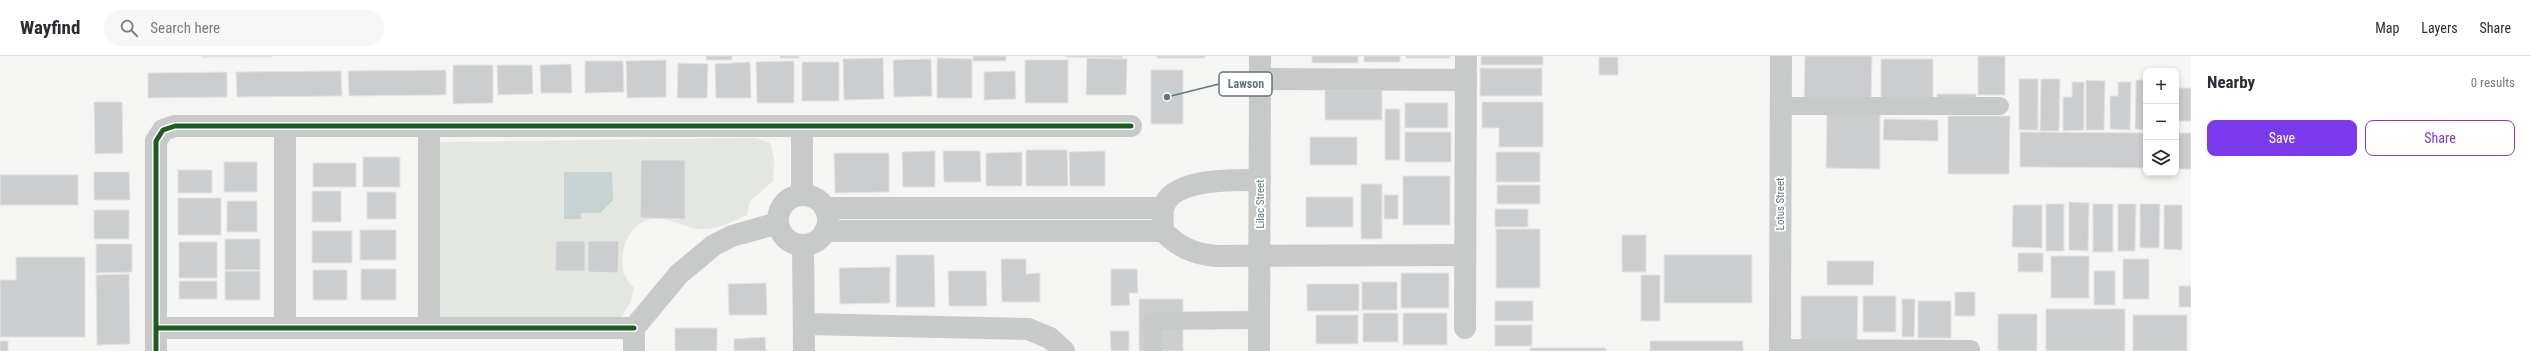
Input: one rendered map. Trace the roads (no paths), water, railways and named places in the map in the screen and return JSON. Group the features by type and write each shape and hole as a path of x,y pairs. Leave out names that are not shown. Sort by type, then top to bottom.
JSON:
{"street":[{"name":"Lilac Street","path":"1259,351 1260,56"},
{"path":"1465,328 1466,56"},
{"name":"Lotus Street","path":"1780,349 1781,56"},
{"path":"1260,79 1466,80"},
{"path":"156,351 156,141 163,130 175,126 1131,126"},
{"path":"285,126 285,328"},
{"path":"429,126 429,328"},
{"path":"802,126 802,194"},
{"path":"1260,180 1199,183 1183,189 1170,198 1163,208 1163,231 1173,242 1203,254 1260,256 1465,255"},
{"path":"802,194 815,198 825,208 828,223 825,231 816,242 803,245 786,239 780,232 778,223 779,210 783,203 795,196 802,194"},
{"path":"825,208 1163,208"},
{"path":"1089,208 1089,231"},
{"path":"634,351 634,328 679,274 714,245 732,236 778,223"},
{"path":"825,231 1163,231"},
{"path":"803,245 804,351"},
{"path":"804,324 1028,329 1050,338 1064,351"},
{"path":"156,328 634,328"}],"lane":[{"path":"1781,106 2000,106"},
{"path":"1153,351 1152,321 1259,320"},
{"path":"1780,349 1971,349"}],"place":[{"name":"Lawson","path":"1167,97"}]}
